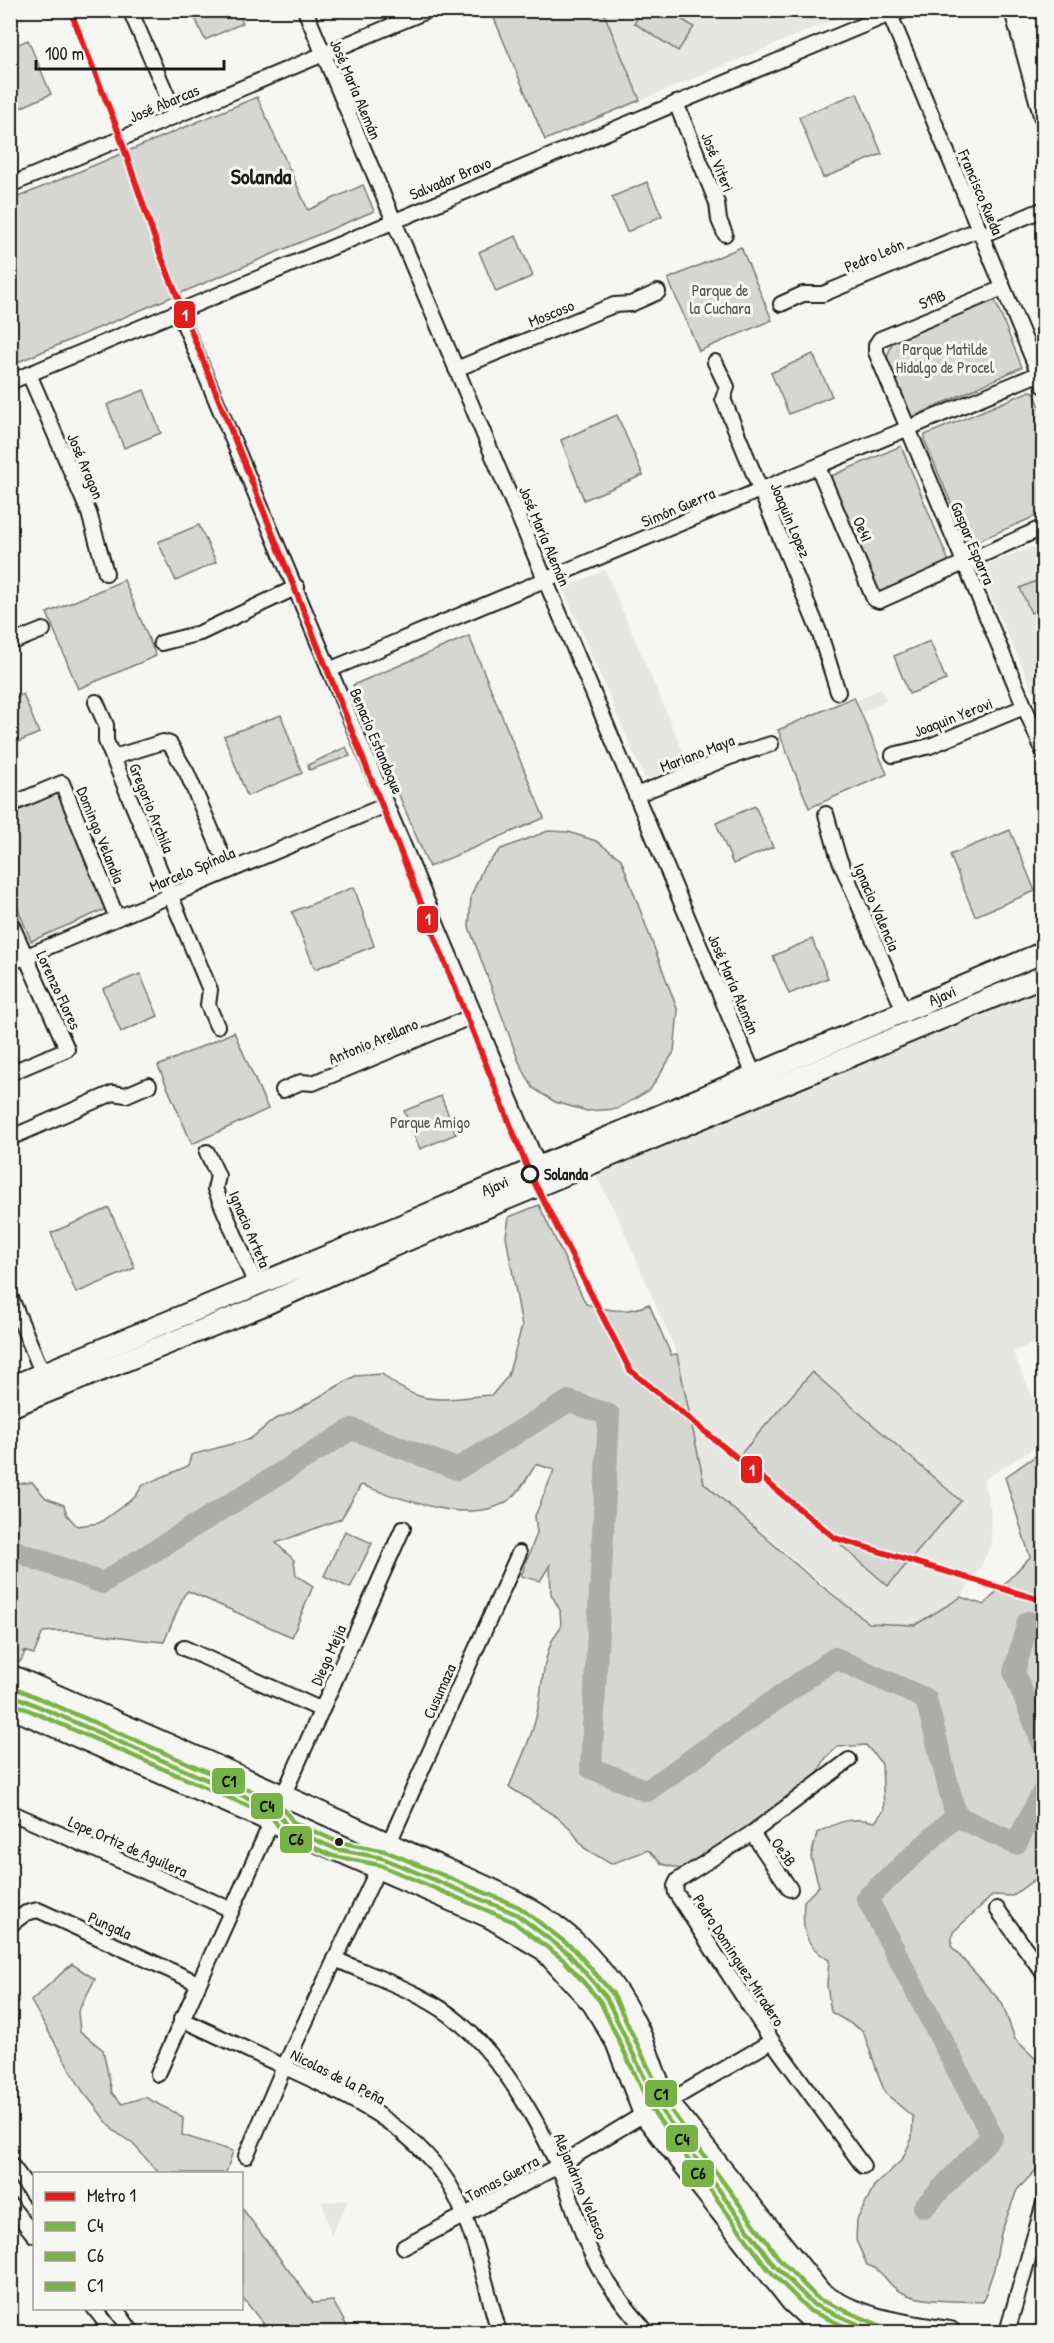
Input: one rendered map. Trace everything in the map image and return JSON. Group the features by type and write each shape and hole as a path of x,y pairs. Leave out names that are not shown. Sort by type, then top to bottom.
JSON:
{"street":[{"path":"130,10 177,116"},
{"name":"José María Alemán","path":"305,10 754,1075"},
{"name":"José Abarcas","path":"10,185 429,10"},
{"name":"Salvador Bravo","path":"10,382 889,12 905,10"},
{"path":"1015,10 1044,115"},
{"path":"1032,10 1044,51"},
{"name":"Francisco Rueda","path":"889,12 1041,380"},
{"name":"José Viteri","path":"676,103 717,203 719,220 725,234"},
{"name":"Pedro León","path":"781,304 803,294 823,294 1044,209"},
{"name":"S19B","path":"876,345 880,339 1003,288"},
{"name":"Moscoso","path":"456,369 614,305 631,304 658,292"},
{"name":"Benacio Estandoque","path":"179,312 297,587 329,670 542,1174"},
{"name":"Gaspar Esparra","path":"876,345 876,352 907,429 1044,753"},
{"name":"Joaquin Lopez","path":"715,362 727,387 723,399 824,642 838,692"},
{"name":"José Aragon","path":"29,374 88,513 106,573"},
{"name":"Simón Guerra","path":"329,670 907,429 1041,380"},
{"name":"Oe4I","path":"818,467 874,599 879,601 963,563"},
{"path":"963,563 1044,527"},
{"path":"161,642 200,633 297,587"},
{"path":"10,639 18,640 43,630"},
{"name":"Gregorio Archila","path":"96,702 106,725 106,741 210,990 208,1005 218,1026"},
{"name":"Joaquin Yerovi","path":"893,755 930,746 1024,707"},
{"path":"114,757 163,742 170,744 188,773 229,871"},
{"name":"Mariano Maya","path":"636,795 730,757 771,744"},
{"name":"Domingo Velandia","path":"10,805 62,783 117,918"},
{"name":"Marcelo Spínola","path":"10,963 386,805"},
{"name":"Ignacio Valencia","path":"826,814 838,856 904,1011"},
{"name":"Lorenzo Flores","path":"10,921 25,956 31,962 68,1048 10,1073"},
{"name":"Ajavi","path":"10,1407 264,1305 754,1075 1044,952"},
{"name":"Ajavi","path":"10,1387 256,1285 1044,976"},
{"name":"Antonio Arellano","path":"283,1090 301,1082 313,1083 475,1015"},
{"path":"10,1138 112,1093 126,1095 149,1085"},
{"name":"Ignacio Arteta","path":"207,1152 218,1176 215,1189 256,1285"},
{"path":"10,1296 42,1372"},
{"name":"Diego Mejia","path":"283,1796 403,1528"},
{"name":"Cusumaza","path":"389,1844 519,1553"},
{"path":"184,1648 322,1710"},
{"path":"10,1675 389,1844 523,1906 553,1924 579,1946 613,1986 638,2027 658,2084 668,2102 821,2293 847,2309 879,2321 950,2332"},
{"path":"10,1707 489,1917 544,1950 593,2004 610,2033 644,2114 792,2302 830,2332"},
{"name":"Pedro Dominguez Miradero","path":"849,1760 752,1833 678,1880 675,1886 676,1893 772,2041 862,2166"},
{"name":"Lope Ortiz de Aguilera","path":"10,1812 232,1910"},
{"path":"158,2074 271,1823"},
{"name":"Oe3B","path":"752,1833 790,1889"},
{"path":"246,2156 284,2067 378,1869"},
{"path":"997,1909 1044,1974"},
{"name":"Pungala","path":"10,1925 26,1912 38,1910 198,1983"},
{"name":"Alejandrino Velasco","path":"334,1959 420,1998 460,2022 524,2100 558,2166 588,2247 612,2291 647,2332"},
{"name":"Nicolas de la Peña","path":"181,2019 352,2098 389,2121 421,2147 448,2182 464,2217 499,2332"},
{"path":"668,2102 772,2041"},
{"name":"Tomas Guerra","path":"404,2247 558,2166 644,2114"},
{"path":"10,2163 33,2195"},
{"path":"1007,2332 1044,2203"},
{"path":"10,2205 33,2234"},
{"path":"96,2310 113,2332"},
{"path":"116,2310 132,2332"}],"shaded area":[{"path":"490,11 855,11 545,140"},
{"path":"1043,543 1043,691 1034,693 980,572 983,566"},
{"path":"605,570 688,763 648,779 644,777 566,595 567,587"},
{"path":"881,688 886,701 863,712 857,701"},
{"path":"1034,992 1044,1017 1043,1338 1013,1352 1043,1423 1043,1442 983,1480 991,1511 991,1545 980,1568 961,1597 915,1625 869,1623 704,1483 677,1354 622,1226 596,1175"},
{"path":"348,2200 331,2236 322,2202"}],"green space":[{"path":"192,11 237,11 243,23 205,40"},
{"path":"491,11 603,11 640,100 545,140"},
{"path":"642,11 669,11 694,27 678,51 634,23"},
{"path":"28,40 51,94 11,112 11,47"},
{"path":"857,93 882,154 823,178 799,117"},
{"path":"257,97 308,210 363,185 374,211 11,365 11,200"},
{"path":"647,182 662,216 627,232 612,197"},
{"path":"516,236 533,276 496,292 479,252"},
{"name":"Parque de la Cuchara","path":"741,247 772,320 699,351 668,279"},
{"name":"Parque Matilde Hidalgo de Procel","path":"994,298 1022,367 915,416 910,416 887,358 892,342"},
{"path":"813,354 832,396 789,414 771,373"},
{"path":"144,390 161,433 124,448 107,405"},
{"path":"1030,391 1034,392 1043,415 1043,513 973,543 967,541 924,439 925,435"},
{"path":"617,415 643,475 584,500 561,440"},
{"path":"901,446 950,564 881,594 876,592 829,477"},
{"path":"199,525 216,562 176,581 158,542"},
{"path":"1043,578 1043,608 1031,613 1020,588"},
{"path":"124,580 156,656 78,689 47,613"},
{"path":"469,636 544,818 429,867 353,685"},
{"path":"930,641 946,680 909,694 894,656"},
{"path":"23,694 39,733 11,745 11,700"},
{"path":"854,697 887,774 809,808 778,730"},
{"path":"281,715 302,773 247,796 224,736"},
{"path":"346,747 350,756 309,770 308,765"},
{"path":"56,785 108,908 31,941 11,892 10,805"},
{"path":"755,806 773,847 733,864 716,823"},
{"path":"1010,830 1035,891 975,916 950,855"},
{"path":"548,831 569,832 596,841 621,859 678,1011 674,1052 650,1090 617,1109 587,1111 555,1102 533,1088 519,1062 469,927 471,896 483,868 501,849"},
{"path":"354,887 374,946 315,969 292,912"},
{"path":"812,939 828,978 789,994 773,956"},
{"path":"140,974 158,1016 121,1032 103,989"},
{"path":"234,1032 268,1109 192,1144 158,1066"},
{"name":"Parque Amigo","path":"441,1096 456,1134 420,1149 404,1111"},
{"path":"539,1205 586,1304 626,1310 649,1304 671,1355 677,1354 704,1483 808,1575 869,1623 915,1625 961,1597 984,1605 1030,1557 1005,1477 1043,1451 1043,1873 1012,1896 993,1895 953,1932 951,1946 1002,2003 1015,2039 1043,2066 1043,2163 1017,2190 1001,2233 994,2269 983,2302 929,2300 899,2291 881,2273 867,2265 856,2240 857,2220 874,2186 902,2160 912,2138 913,2117 885,2093 863,2031 831,2012 827,1985 829,1960 809,1942 804,1928 803,1911 804,1901 819,1886 811,1857 817,1833 845,1821 875,1822 884,1810 882,1764 866,1745 837,1747 825,1759 813,1782 688,1871 662,1864 648,1850 611,1864 584,1848 570,1828 557,1817 509,1787 533,1730 546,1659 554,1637 561,1627 560,1610 551,1594 550,1565 540,1581 521,1576 537,1533 535,1516 554,1470 536,1464 515,1495 500,1505 482,1510 462,1511 419,1504 361,1485 341,1519 276,1543 294,1560 296,1575 313,1586 292,1637 188,1591 184,1595 164,1642 88,1632 43,1632 34,1654 23,1651 24,1655 20,1662 11,1658 11,1485 32,1482 46,1498 64,1505 67,1515 77,1526 99,1523 135,1497 143,1485 188,1466 191,1455 250,1439 275,1419 291,1413 355,1376 382,1374 410,1392 434,1399 492,1395 508,1376 522,1326 506,1236 509,1217"},
{"path":"109,1208 135,1268 76,1293 51,1233"},
{"path":"812,1372 961,1501 888,1586 739,1456"},
{"path":"345,1531 372,1543 350,1588 324,1576"},
{"path":"72,1964 95,1979 78,2012 80,2031 103,2050 112,2093 122,2104 145,2097 183,2117 182,2135 233,2151 226,2172 158,2172 133,2144 113,2130 82,2090 31,2001"},
{"path":"243,2209 313,2303 333,2301 350,2332 270,2332 243,2298"}],"waterway":[{"path":"10,1549 102,1583 352,1429 457,1469 569,1401 609,1415 591,1768 647,1791 835,1658 926,1699 956,1816"},
{"path":"1044,1628 1028,1622 1014,1672 1044,1747"},
{"path":"956,1816 1016,1844 1044,1790"},
{"path":"924,2207 992,2136 867,1898 956,1816"}],"metro line":[{"name":"1","path":"70,10 117,128 159,251 530,1174 630,1370 835,1538 1044,1601"}],"transit line":[{"name":"C1","path":"13,1687 279,1803 293,1822 338,1842 385,1851 519,1907 574,1949 613,1994 665,2102 780,2260 818,2299 879,2325"},
{"name":"C4","path":"10,1694 276,1810 288,1828 336,1849 382,1858 516,1914 569,1954 606,1997 658,2106 774,2265 814,2305 876,2332"},
{"name":"C6","path":"10,1702 271,1816 284,1834 333,1856 380,1865 512,1921 564,1960 600,2001 652,2110 768,2269 810,2311 858,2332"}],"place":[{"name":"Solanda","path":"530,1174"}],"district":[{"name":"Solanda","path":"261,176"}]}
